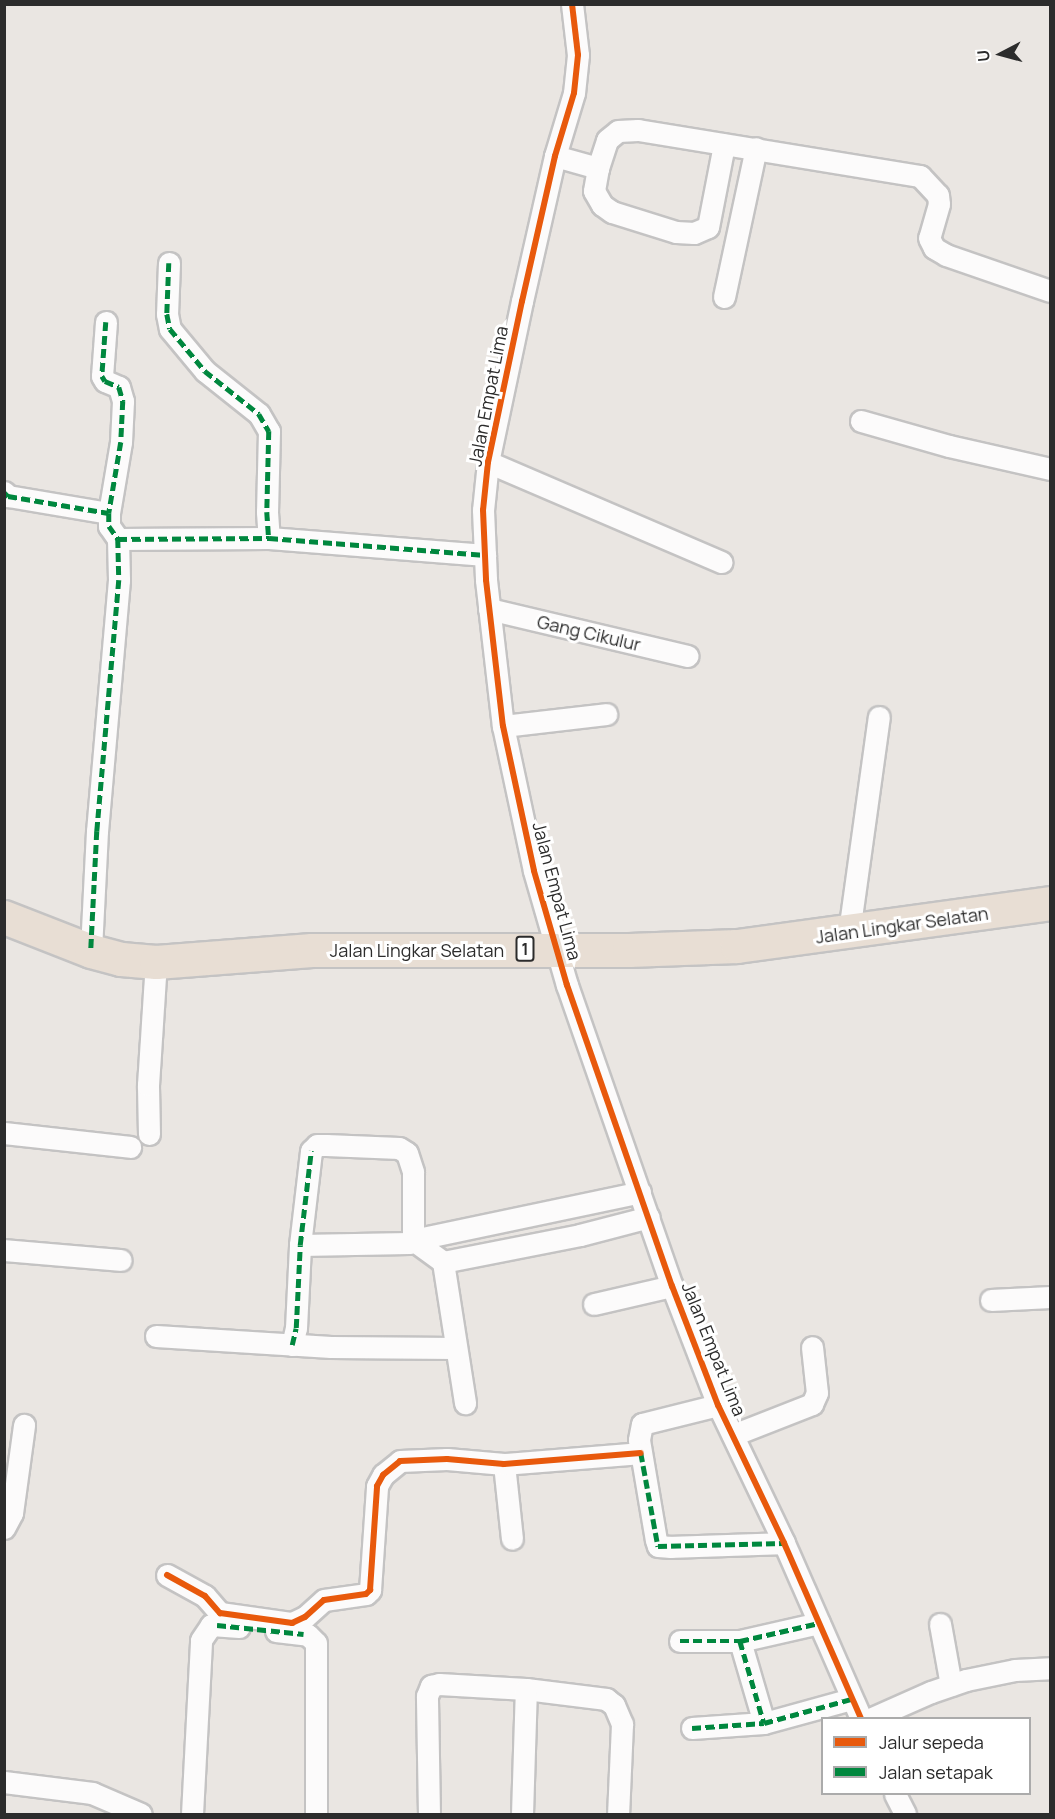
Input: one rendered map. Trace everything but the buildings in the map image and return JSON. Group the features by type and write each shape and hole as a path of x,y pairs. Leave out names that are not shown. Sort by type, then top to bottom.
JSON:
{"highway":[{"name":"Jalan Lingkar Selatan","path":"4,917 92,951 121,959 156,962 291,951 690,949 849,932 1050,903"}],"street":[{"name":"Jalan Empat Lima","path":"572,4 578,55 574,93 555,156 488,462 483,510 489,609 503,726 532,860 567,985 672,1286 717,1405 784,1543 860,1717"},
{"path":"724,145 708,227 694,234 676,232 612,212 602,205 594,191 598,168 607,140 618,131 638,130 920,176 938,195 939,204 929,237 934,248 946,255 1050,291"},
{"path":"724,297 756,148"},
{"path":"555,156 598,168"},
{"path":"169,263 167,314 170,329 205,371 259,414 269,431 267,503 269,538"},
{"path":"92,951 97,831 119,580 118,539 109,526 109,513 121,442 123,401 119,387 105,381 102,376 106,322"},
{"path":"861,421 949,446 1050,469"},
{"path":"488,462 721,562"},
{"path":"4,492 8,496 109,513"},
{"path":"118,539 269,538 485,555"},
{"name":"Gang Cikulur","path":"489,609 688,656"},
{"path":"503,726 606,714"},
{"path":"849,932 879,717"},
{"path":"149,1134 148,1085 156,962"},
{"path":"4,1133 130,1147"},
{"path":"292,1345 296,1328 300,1245 308,1159 311,1150 317,1145 399,1148 407,1153 413,1172 413,1240"},
{"path":"300,1245 400,1245 413,1240 640,1192"},
{"path":"443,1262 580,1235 649,1217"},
{"path":"413,1240 443,1262 465,1403"},
{"path":"4,1250 121,1260"},
{"path":"594,1304 672,1286"},
{"path":"991,1300 1050,1297"},
{"path":"156,1336 292,1345 455,1348"},
{"path":"733,1435 812,1404 817,1393 812,1347"},
{"path":"717,1405 642,1424 638,1432 658,1546 784,1543"},
{"path":"4,1528 12,1513 24,1425"},
{"path":"167,1575 205,1596 220,1613 292,1623 324,1600 366,1594 370,1590 377,1486 383,1475 400,1461 447,1459 504,1464 641,1453"},
{"path":"504,1464 512,1539"},
{"path":"680,1641 740,1641 819,1623"},
{"path":"940,1624 951,1685"},
{"path":"192,1815 201,1640 208,1628 216,1625 308,1635 316,1643 316,1815"},
{"path":"740,1641 764,1723"},
{"path":"877,1717 951,1685 990,1674 1050,1668"},
{"path":"429,1815 427,1696 431,1686 439,1684 526,1689 606,1699 614,1705 622,1724 618,1815"},
{"path":"522,1815 526,1689"},
{"path":"692,1728 764,1723 851,1699"},
{"path":"4,1782 92,1793 141,1815"},
{"path":"92,1793 93,1815"},
{"path":"895,1795 905,1815"}],"marked path":[{"path":"169,263 167,314 170,329 205,371 259,414 269,431 267,512 269,538"},
{"path":"106,322 102,376 105,381 119,387 123,401 121,442 109,513"},
{"path":"4,492 8,496 109,513 109,526 118,539 119,580 97,831 91,951"},
{"path":"118,539 269,538 485,555"},
{"path":"292,1345 296,1328 300,1245 311,1151"},
{"path":"641,1453 658,1546 784,1543"},
{"path":"680,1641 740,1641 819,1623"},
{"path":"217,1625 304,1634"},
{"path":"740,1641 764,1723"},
{"path":"692,1728 764,1723 851,1699"}],"cycle path":[{"path":"572,4 578,55 574,93 555,156 522,301 488,462 483,510 486,580 503,726 534,871 567,985 672,1286 718,1405 784,1543 861,1717"},
{"path":"167,1575 205,1596 220,1613 292,1623 305,1617 324,1600 366,1594 370,1590 377,1486 383,1475 400,1461 447,1459 504,1464 641,1453"}]}
